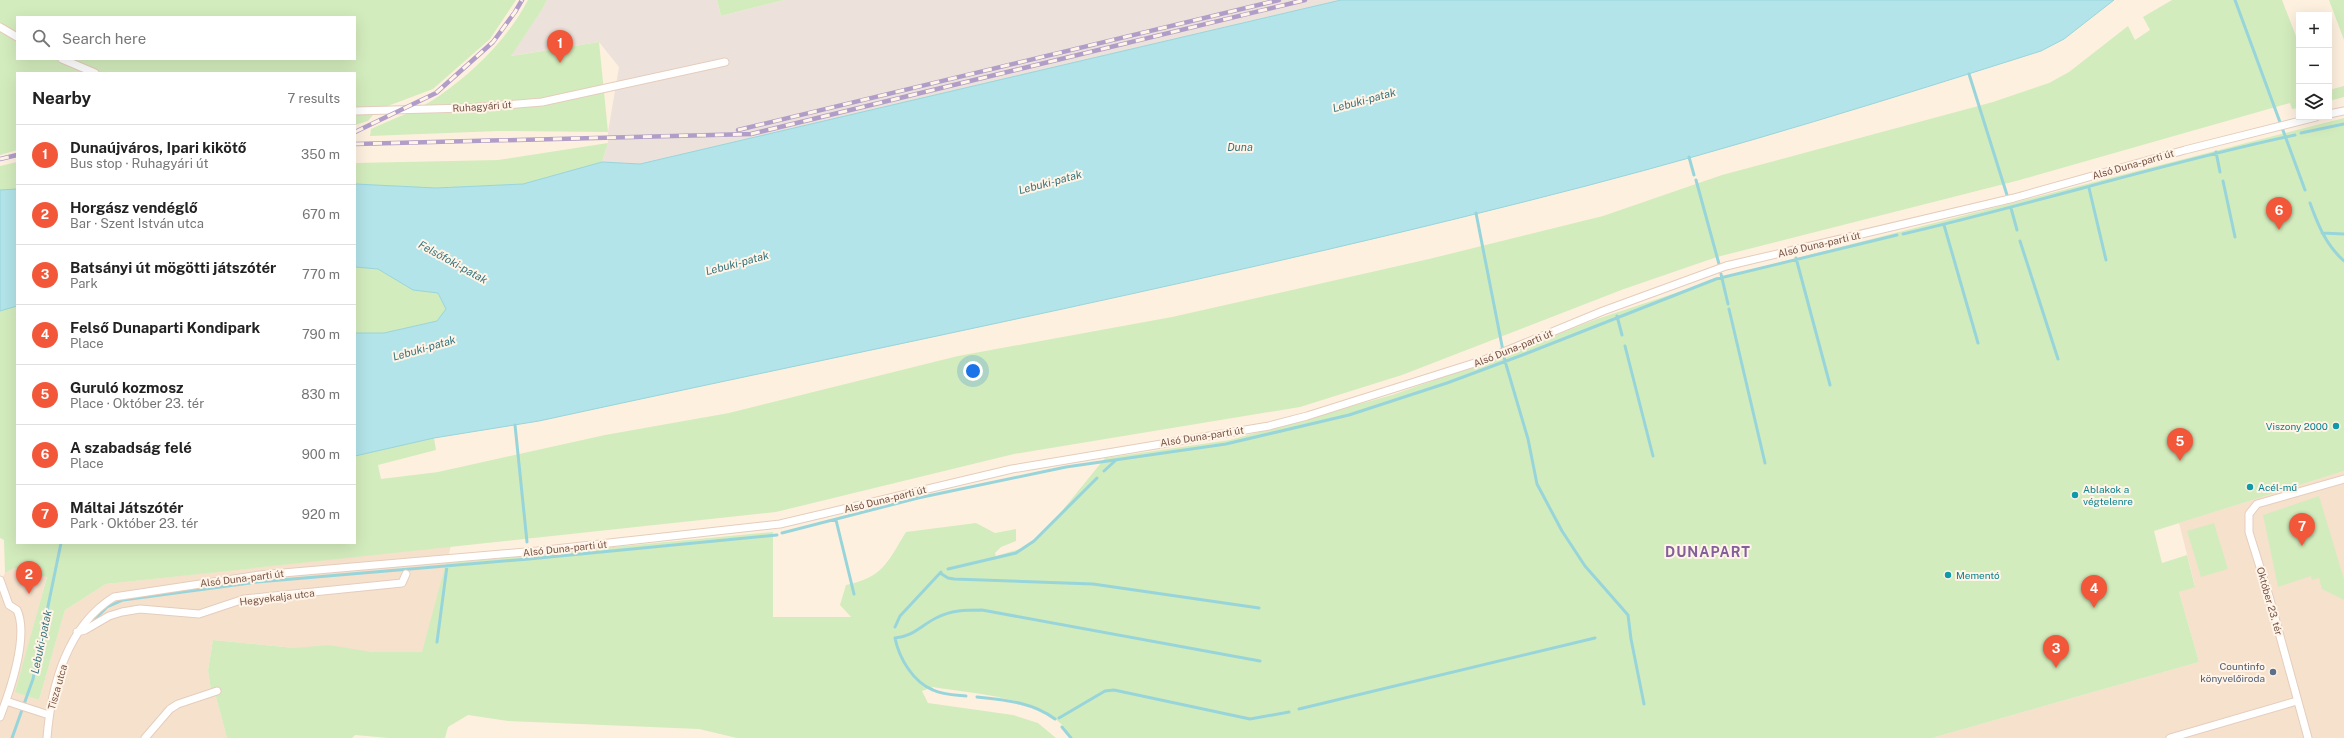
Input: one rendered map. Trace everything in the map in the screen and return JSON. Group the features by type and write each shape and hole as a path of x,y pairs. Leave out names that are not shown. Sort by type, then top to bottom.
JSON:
{"street":[{"path":"0,27 16,36"},
{"path":"64,60 93,72"},
{"name":"Ruhagyári út","path":"356,111 467,108 542,102 608,89 725,62"},
{"path":"2332,113 2344,111"},
{"name":"Alsó Duna-parti út","path":"73,638 106,602 114,597 132,593 260,575 537,551 780,524 1019,467 1269,426 1308,416 1423,380 1504,352 1603,311 1726,266 2014,198 2305,120"},
{"name":"Október 23. tér","path":"2308,738 2270,596 2249,532 2249,514 2257,504 2344,479"},
{"name":"Hegyekalja utca","path":"78,632 85,630 109,616 122,612 140,609 199,614 228,603 262,596 402,583 406,574"},
{"path":"0,580 9,604 17,610 21,626 6,701 0,717"},
{"name":"Tisza utca","path":"47,738 49,715 66,656 73,638"},
{"path":"145,738 170,709 178,704 216,691"},
{"path":"6,701 49,715"},
{"path":"2170,738 2297,701"}],"shaded area":[{"path":"547,0 717,0 721,16 784,0 1341,0 640,164 602,162 608,143 608,132 619,67 599,42 510,56"},
{"path":"2344,471 2344,738 1932,738 2199,662 2179,592 2195,586 2179,523"},
{"path":"451,546 423,652 394,653 295,648 213,640 208,670 211,690 216,697 227,738 0,738 0,582 5,573 15,568 47,576 16,692 39,700 65,610 106,584"}],"green space":[{"path":"0,0 516,0 490,39 433,89 377,110 368,121 356,125 356,72 16,72 16,150 0,155"},
{"path":"528,0 547,0 511,56 599,42 608,132 499,131 370,136 371,129 432,101 478,65 511,28"},
{"path":"717,0 784,0 721,16"},
{"path":"2172,0 2282,0 2296,36 2296,108 2292,109 2290,103 2016,181 1717,257 1624,289 1402,375 1300,407 1014,454 776,512 106,584 65,610 39,700 15,692 47,577 15,568 5,573 4,540 0,538 0,311 16,306 16,544 356,544 356,456 434,438 436,450 378,465 381,479 438,472 605,435 729,413 958,356 1172,317 1429,259 1603,216 1722,175 1993,102 2049,83 2069,72 2128,26 2135,40 2150,30 2143,17"},
{"path":"2329,0 2344,0 2344,40"},
{"path":"2344,86 2344,97 2332,100 2332,89"},
{"path":"2344,118 2344,471 2154,531 2162,563 2187,555 2195,587 2179,592 2199,662 1932,738 1071,738 1062,724 1047,714 1030,706 989,695 933,687 922,691 928,703 1013,715 1038,723 1056,738 737,738 699,729 508,721 468,715 448,727 445,738 389,738 355,735 352,738 227,738 216,697 211,690 208,670 213,640 295,648 329,645 372,652 422,652 446,563 773,532 773,617 851,617 840,605 846,585 868,578 883,567 906,532 976,523 995,533 1016,529 1016,541 1001,547 995,553 996,556 1023,548 1044,533 1105,458 1230,440 1392,395 1492,360 1597,319 1727,276"},
{"path":"608,143 602,162 523,184 436,188 356,184 356,163 498,160"},
{"path":"16,162 16,189 0,190 0,166"},
{"path":"356,267 378,269 413,290 438,293 446,309 437,321 384,333 356,333"},
{"path":"2319,496 2344,579 2344,600 2322,589 2319,578 2312,580 2311,576 2278,587 2263,515"},
{"path":"2214,523 2228,569 2201,577 2187,531"}],"water":[{"name":"Duna","path":"1341,0 2114,0 2064,39 2041,51 1814,122 1586,186 1326,250 1064,309 539,421 434,438 356,456 356,333 384,333 437,321 446,309 438,293 413,290 378,269 356,267 356,184 436,188 523,184 602,162 640,164"},
{"path":"16,189 16,306 0,311 0,190"}],"waterway":[{"path":"2235,0 2305,190"},
{"path":"1969,74 2007,195"},
{"path":"2301,133 2344,124"},
{"path":"1903,234 2001,210 2196,158 2295,135"},
{"path":"2216,152 2220,172"},
{"path":"1689,157 1694,175"},
{"path":"1696,180 1719,264"},
{"path":"2223,181 2235,237"},
{"path":"2089,188 2106,260"},
{"path":"2310,203 2327,241 2344,261"},
{"path":"2011,208 2017,230"},
{"path":"1476,213 1505,361 1528,439 1537,484 1562,531 1585,566 1628,615 1631,639 1644,704"},
{"path":"1944,225 1978,343"},
{"path":"2322,233 2344,234"},
{"path":"782,533 918,498 1066,467 1226,444 1349,415 1447,383 1716,279 1897,235"},
{"path":"2020,241 2058,359"},
{"path":"1796,258 1830,385"},
{"path":"1721,274 1728,304"},
{"path":"1729,309 1765,463"},
{"path":"1617,316 1622,335"},
{"path":"1625,346 1653,456"},
{"path":"515,425 527,542"},
{"path":"1104,471 1116,460"},
{"path":"948,569 1016,553 1034,541 1097,478"},
{"path":"836,520 854,594"},
{"path":"94,620 107,607 123,600 257,582 529,559 777,535"},
{"name":"Lebuki-patak","path":"12,738 33,679 61,544"},
{"path":"437,642 447,566"},
{"path":"895,627 900,616 941,572"},
{"path":"940,573 948,578 954,579 1093,584 1259,608"},
{"path":"966,696 941,693 919,681 904,661 895,638 912,633 947,613 964,610 982,610 1260,661"},
{"path":"1299,709 1595,638"},
{"path":"1059,718 1105,691 1114,690 1250,719 1289,712"},
{"path":"977,697 1028,705 1055,719"},
{"path":"1062,727 1071,738"}],"railway":[{"path":"356,132 436,93 493,42 522,0"},
{"path":"738,130 1279,0"},
{"path":"356,144 751,134 1305,0"},
{"path":"0,159 16,155"}],"place":[{"name":"Dunaújváros, Ipari kikötő","path":"560,63"},
{"name":"A szabadság felé","path":"2279,230"},
{"name":"Viszony 2000","path":"2336,426"},
{"name":"Guruló kozmosz","path":"2180,461"},
{"name":"Acél-mű","path":"2250,487"},
{"name":"Ablakok a végtelenre","path":"2075,495"},
{"name":"Máltai Játszótér","path":"2302,546"},
{"name":"Mementó","path":"1948,575"},
{"name":"Horgász vendéglő","path":"29,594"},
{"name":"Felső Dunaparti Kondipark","path":"2094,608"},
{"name":"Batsányi út mögötti játszótér","path":"2056,668"},
{"name":"Countinfo könyvelőiroda","path":"2273,672"}],"district":[{"name":"DUNAPART","path":"1708,552"}],"water label":[{"name":"Felsőfoki-patak","path":"453,262"}]}
